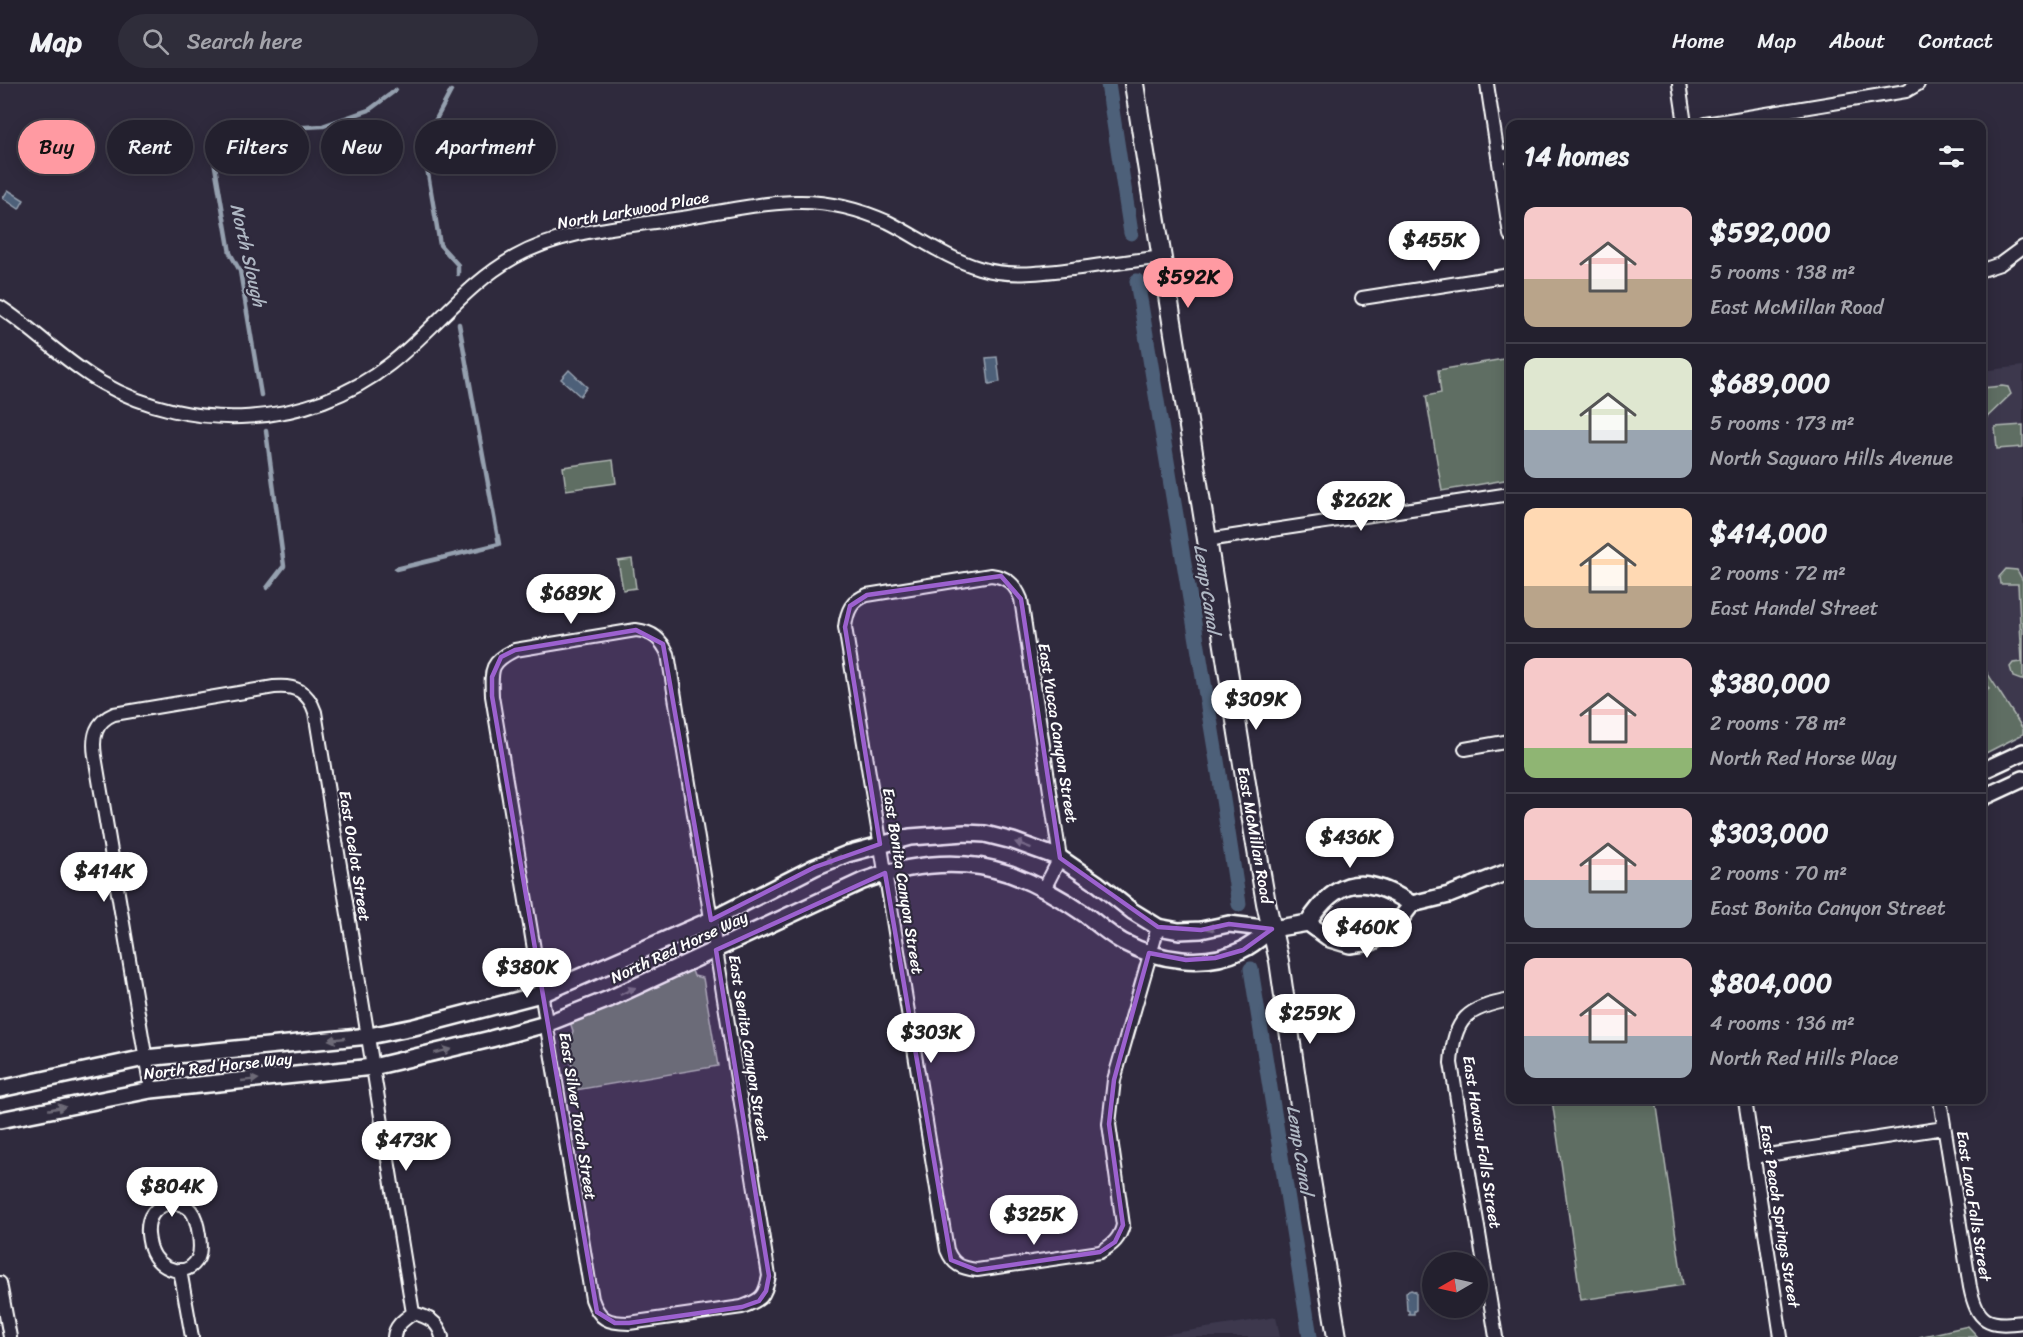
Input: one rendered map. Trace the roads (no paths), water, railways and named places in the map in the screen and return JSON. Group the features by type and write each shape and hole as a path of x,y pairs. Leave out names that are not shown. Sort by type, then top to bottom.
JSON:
{"main road":[{"name":"East McMillan Road","path":"1134,84 1254,833 1279,961 1309,1168 1337,1337"}],"street":[{"path":"1487,84 1504,156 1506,182"},
{"path":"1679,84 1684,120"},
{"path":"1728,120 1906,91 1918,84"},
{"name":"North Larkwood Place","path":"0,307 75,365 102,383 131,397 185,413 218,417 251,417 300,409 332,398 362,382 389,365 461,297 484,277 512,258 555,240 588,233 764,205 797,202 828,204 859,211 889,223 960,260 992,271 1042,273 1162,257"},
{"path":"1986,269 2000,264 2023,247"},
{"path":"1362,298 1506,276"},
{"path":"1207,540 1506,495"},
{"name":"East Bonita Canyon Street","path":"1010,581 1001,576 991,575 867,595 850,606 845,627 947,1250 951,1260 957,1266 977,1270 1101,1252 1115,1242 1121,1233 1123,1225 1109,1124 1114,1080 1149,953"},
{"name":"East Yucca Canyon Street","path":"1010,581 1017,588 1021,598 1060,858"},
{"name":"East Senita Canyon Street","path":"495,664 501,657 515,650 636,630 647,631 656,637 668,654 769,1276 766,1291 759,1301 742,1307 629,1323 615,1323 605,1319"},
{"name":"East Silver Torch Street","path":"495,664 492,696 592,1299 597,1312 605,1319"},
{"name":"East Ocelot Street","path":"145,1059 93,743 94,736 100,722 114,714 274,687 296,688 309,698 315,712 413,1313"},
{"path":"1464,749 1506,742"},
{"path":"1986,769 2023,752"},
{"path":"1986,796 2023,779"},
{"name":"North Red Horse Way","path":"0,1089 145,1059 369,1036 414,1027 541,994 711,920 815,867 847,854 910,837 985,834 1013,841 1060,858 1132,911 1158,927 1201,930 1229,924 1272,929 1308,923"},
{"path":"1044,889 1060,858"},
{"name":"North Red Horse Way","path":"0,1120 150,1090 373,1067 546,1024 609,999 863,881 885,873 928,864 974,866 1009,874 1044,889 1121,941 1168,958 1186,960 1215,958 1243,950 1272,929"},
{"path":"1412,904 1395,893 1376,886 1363,884 1347,886 1324,900 1308,923 1330,939 1350,945 1372,942 1392,930 1412,904 1449,895 1506,873"},
{"path":"1149,953 1158,927"},
{"name":"East Havasu Falls Street","path":"1496,1337 1451,1063 1452,1043 1460,1024 1473,1011 1506,1001"},
{"path":"145,1059 150,1090"},
{"name":"East Peach Springs Street","path":"1746,1104 1781,1337"},
{"name":"East Lava Falls Street","path":"1941,1104 1976,1310 1991,1323 2023,1322"},
{"path":"1754,1157 1944,1128"},
{"path":"168,1203 185,1206 194,1213 197,1221 200,1247 198,1257 192,1265 180,1270 170,1270 159,1263 152,1251 148,1227 152,1213 159,1206 168,1203"},
{"path":"180,1270 192,1337"},
{"path":"0,1283 10,1337"},
{"path":"394,1337 394,1332 401,1321 413,1313 430,1318 440,1329 442,1337"}],"water":[{"path":"8,190 24,200 19,209 3,198"},
{"path":"997,357 1000,382 989,384 986,358"},
{"path":"569,370 587,387 580,396 561,379"},
{"path":"1411,1290 1416,1292 1414,1314 1409,1314 1407,1310 1406,1292"}],"waterway":[{"name":"Lemp Canal","path":"1108,84 1131,233"},
{"name":"North Slough","path":"261,395 240,271 230,253 212,138 221,130 239,123 260,122 288,128 323,126 369,110 396,90"},
{"name":"North Slough","path":"451,91 423,144 440,245 458,265 458,274"},
{"name":"Lemp Canal","path":"1137,281 1239,904"},
{"name":"North Slough","path":"396,569 499,544 459,324"},
{"name":"North Slough","path":"266,431 284,566 267,588"},
{"name":"Lemp Canal","path":"1251,969 1310,1337"}]}
